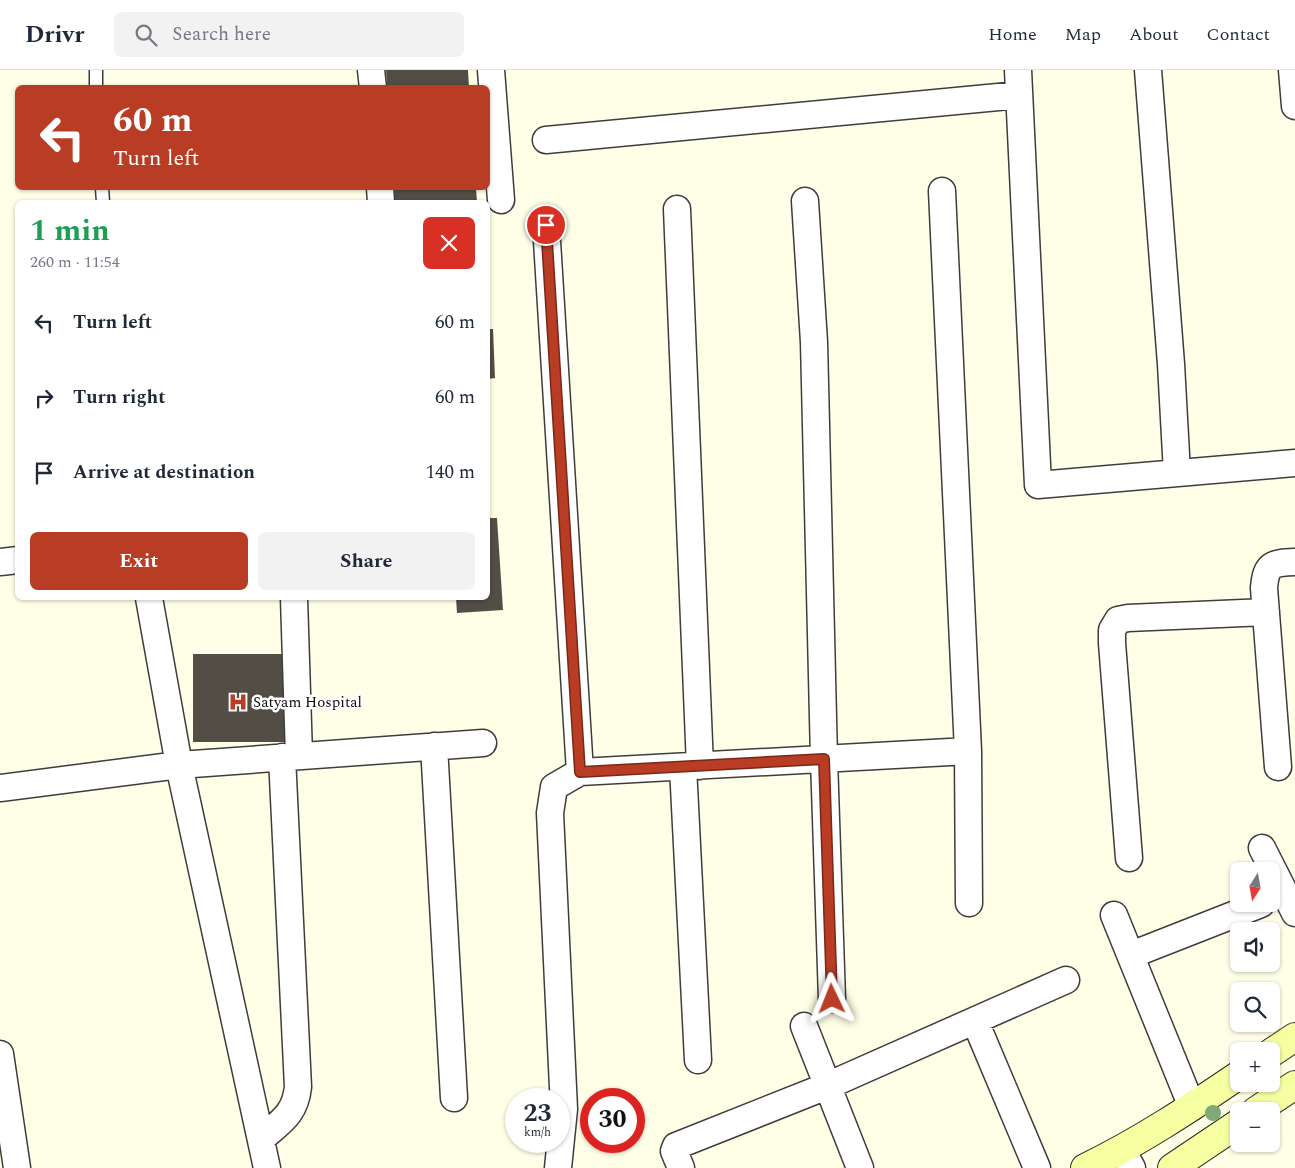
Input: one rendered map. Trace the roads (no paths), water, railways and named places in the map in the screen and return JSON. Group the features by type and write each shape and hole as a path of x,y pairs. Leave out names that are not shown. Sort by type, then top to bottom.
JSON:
{"main road":[{"path":"1280,1047 1295,1036"},
{"path":"1085,1168 1127,1159 1192,1107 1230,1081"},
{"path":"1270,1102 1295,1085"},
{"path":"1172,1168 1230,1129"}],"street":[{"path":"371,70 373,85"},
{"path":"491,70 501,200"},
{"path":"1148,70 1171,364 1176,473"},
{"path":"1292,70 1295,106"},
{"path":"546,140 1018,82 1038,484 1295,463"},
{"path":"942,191 968,751 969,904"},
{"path":"804,201 814,342 832,999"},
{"path":"677,209 698,1060"},
{"path":"546,225 580,772"},
{"path":"0,562 15,560"},
{"path":"1278,767 1264,588 1265,575 1270,567 1277,563 1295,562"},
{"path":"150,600 179,764 267,1168"},
{"path":"261,1139 291,1112 296,1101 298,1087 290,756 294,600"},
{"path":"1129,858 1112,630 1118,620 1128,618 1266,612"},
{"path":"0,788 179,764 483,743"},
{"path":"434,746 454,1098"},
{"path":"558,1168 564,1109 550,813 554,787 580,772 968,751"},
{"path":"1262,848 1284,902"},
{"path":"1131,955 1241,912"},
{"path":"1114,915 1192,1107"},
{"path":"681,1168 674,1151 676,1146 828,1086 1066,980"},
{"path":"975,1021 1037,1168"},
{"path":"804,1026 860,1168"},
{"path":"0,1054 11,1167"}],"lane":[{"path":"96,70 96,85"}],"place":[{"name":"Satyam Hospital","path":"238,702"}]}
